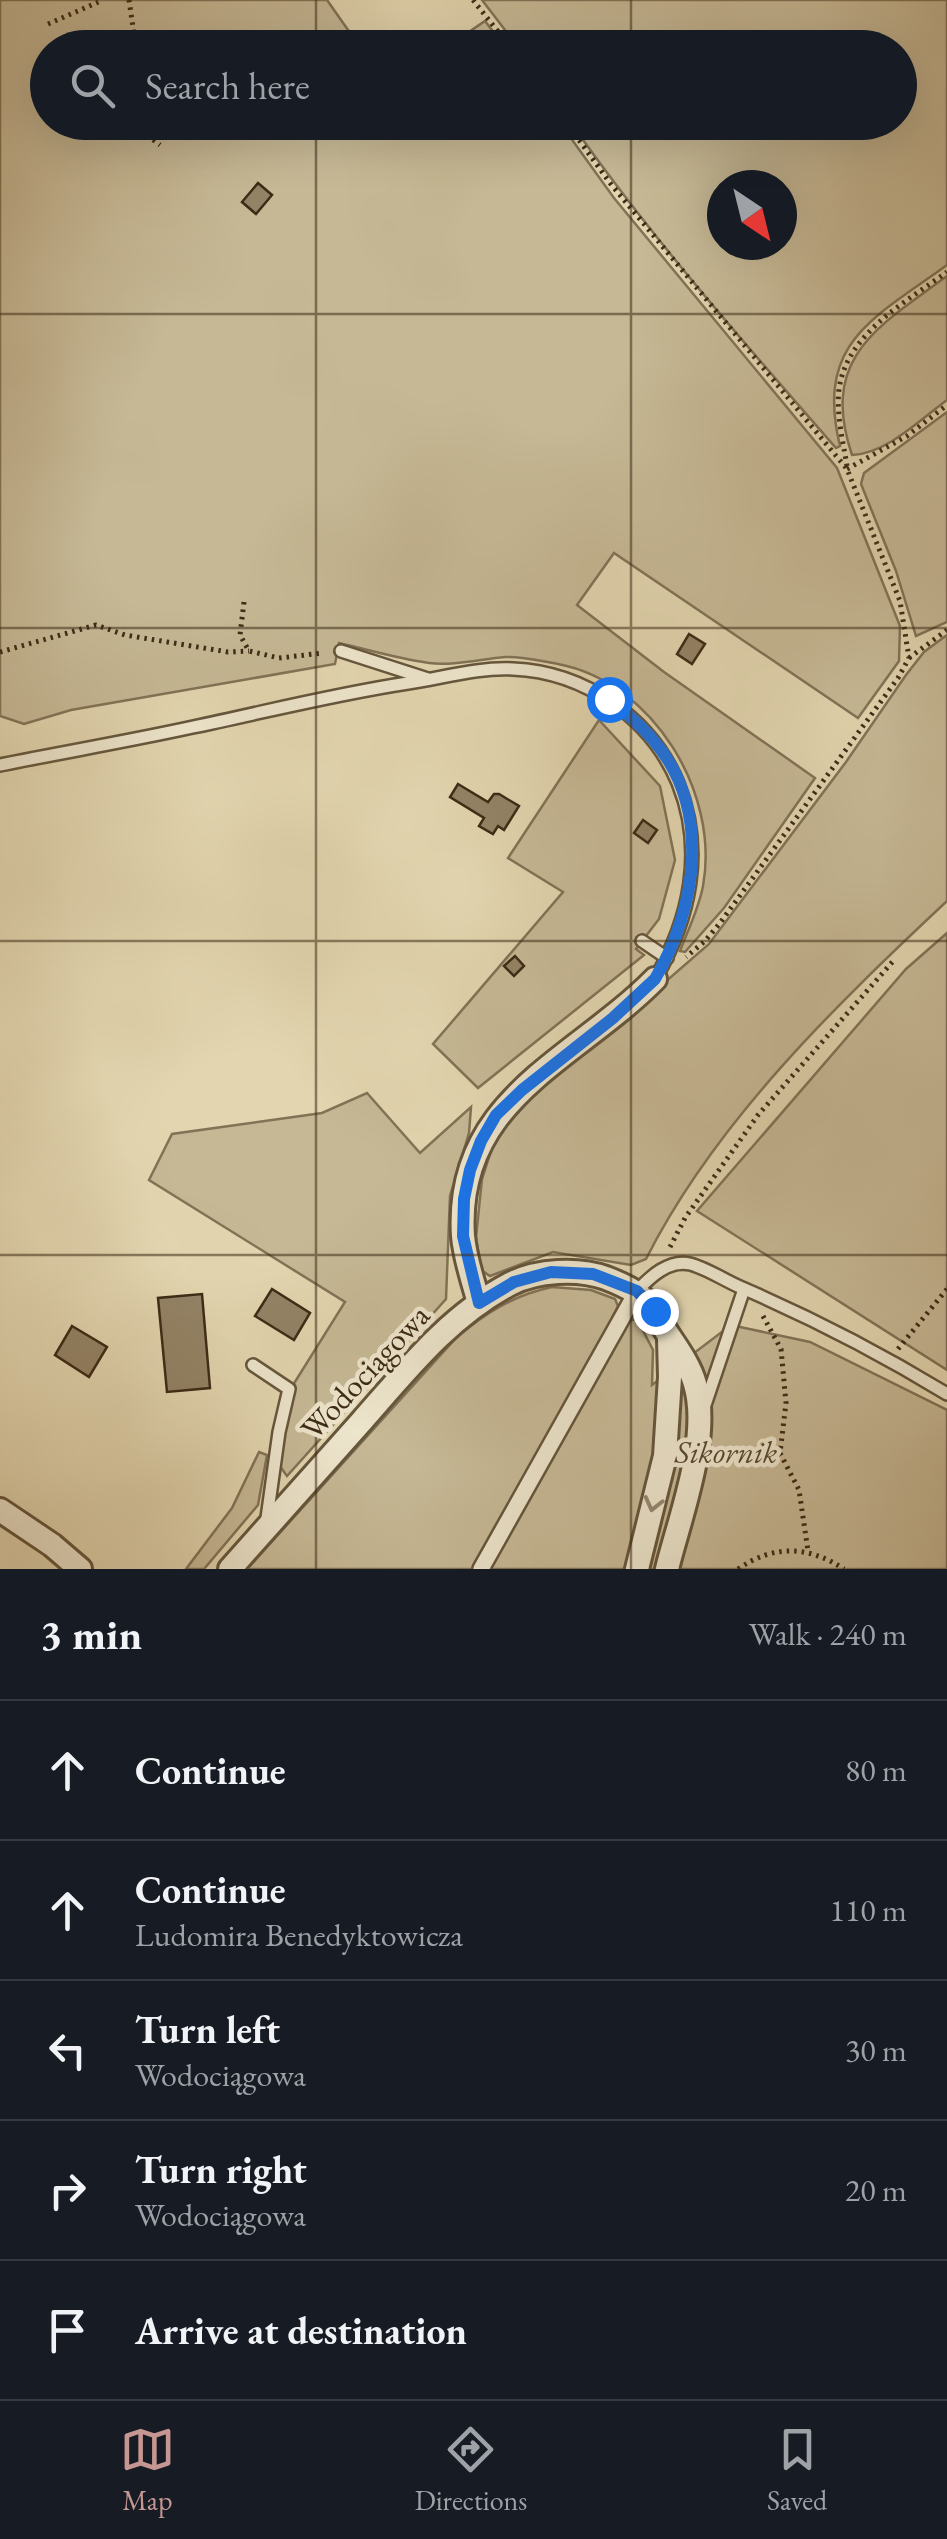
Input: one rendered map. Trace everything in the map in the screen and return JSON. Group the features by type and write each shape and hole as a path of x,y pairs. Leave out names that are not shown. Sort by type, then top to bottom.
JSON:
{"street":[{"path":"479,1303 463,1236 464,1199 481,1141 496,1115 522,1090 613,1018 655,979"},
{"name":"Wodociągowa","path":"230,1569 437,1338 479,1303 514,1282 551,1272 593,1274 644,1284"},
{"path":"644,1284 696,1386 699,1423 696,1452 667,1569"},
{"path":"482,1569 644,1284"},
{"path":"637,1569 665,1456 669,1339"},
{"path":"0,1510 80,1569"}],"lane":[{"path":"342,650 430,680"},
{"path":"0,766 340,693 430,680 513,669 578,683 609,699 656,743 681,789 693,854 692,883 668,958 655,979"},
{"path":"642,941 668,958"},
{"path":"644,1284 671,1265 690,1264 776,1301 889,1359 947,1394"},
{"path":"699,1423 744,1289"},
{"path":"253,1365 289,1390 279,1432 266,1529"}],"path":[{"path":"48,24 103,0"},
{"path":"129,0 133,30"},
{"path":"473,0 497,30"},
{"path":"153,140 160,145"},
{"path":"579,140 610,183 848,469"},
{"path":"910,658 900,601 848,469 838,408 839,388 851,353 884,318 947,272"},
{"path":"848,469 907,436 947,405"},
{"path":"244,602 240,634 249,651"},
{"path":"0,652 96,625 126,635 279,658 342,650"},
{"path":"655,979 706,941 910,658 947,630"},
{"path":"644,1284 681,1231 684,1218 758,1115 895,959"},
{"path":"744,1289 780,1349 786,1403 780,1453 799,1490 808,1552"},
{"path":"889,1359 947,1289"},
{"path":"738,1569 771,1552 808,1552 844,1569"}],"green space":[{"path":"0,0 327,0 348,30 30,30 30,140 572,140 614,198 837,468 900,626 899,661 858,718 614,553 577,605 664,672 815,778 724,908 685,952 680,951 701,894 706,850 690,780 650,718 623,693 592,675 518,657 429,663 339,643 335,664 71,710 24,724 0,716"},
{"path":"482,0 947,0 947,265 874,319 843,357 834,411 840,446 836,448 699,289 584,140 917,140 917,30 505,30"},
{"path":"485,21 492,30 472,30"},
{"path":"947,276 947,400 878,449 852,455 844,421 843,393 849,369 878,329"},
{"path":"947,412 947,622 916,636 896,571 861,484 864,473"},
{"path":"947,635 947,901 821,1024 742,1113 674,1209 646,1259 631,1265 553,1252 490,1276 481,1270 476,1237 482,1179 497,1132 521,1097 626,1016 709,944 906,675 924,652"},
{"path":"599,720 660,786 675,860 659,919 636,949 644,955 478,1088 433,1044 563,892 508,858"},
{"path":"947,933 947,1370 697,1211 906,969"},
{"path":"367,1093 420,1153 471,1107 469,1133 450,1196 446,1299 287,1476 279,1465 293,1385 345,1302 149,1180 172,1134 322,1113"},
{"name":"Sikornik","path":"552,1287 591,1290 615,1299 618,1306 609,1325 637,1319 653,1350 652,1385 731,1325 810,1342 947,1410 947,1569 247,1569 456,1338 501,1306"},
{"path":"259,1452 267,1455 258,1505 204,1569 186,1569 232,1508"}],"building":[{"path":"258,183 272,195 256,214 242,202"},
{"path":"689,634 705,644 692,664 677,654"},
{"path":"458,784 488,802 499,794 519,806 504,830 498,826 493,834 479,826 484,818 450,797"},
{"path":"643,820 657,830 648,843 634,833"},
{"path":"515,956 524,966 514,976 504,966"},
{"path":"272,1289 310,1313 294,1340 255,1316"},
{"path":"202,1294 210,1388 167,1392 158,1298"},
{"path":"72,1326 107,1347 89,1377 55,1355"}],"route":[{"path":"609,699 656,743 681,789 693,854 686,910 668,958 655,979 496,1115 470,1170 463,1236 479,1303 514,1282 551,1272 593,1274 637,1291 655,1311"}]}
